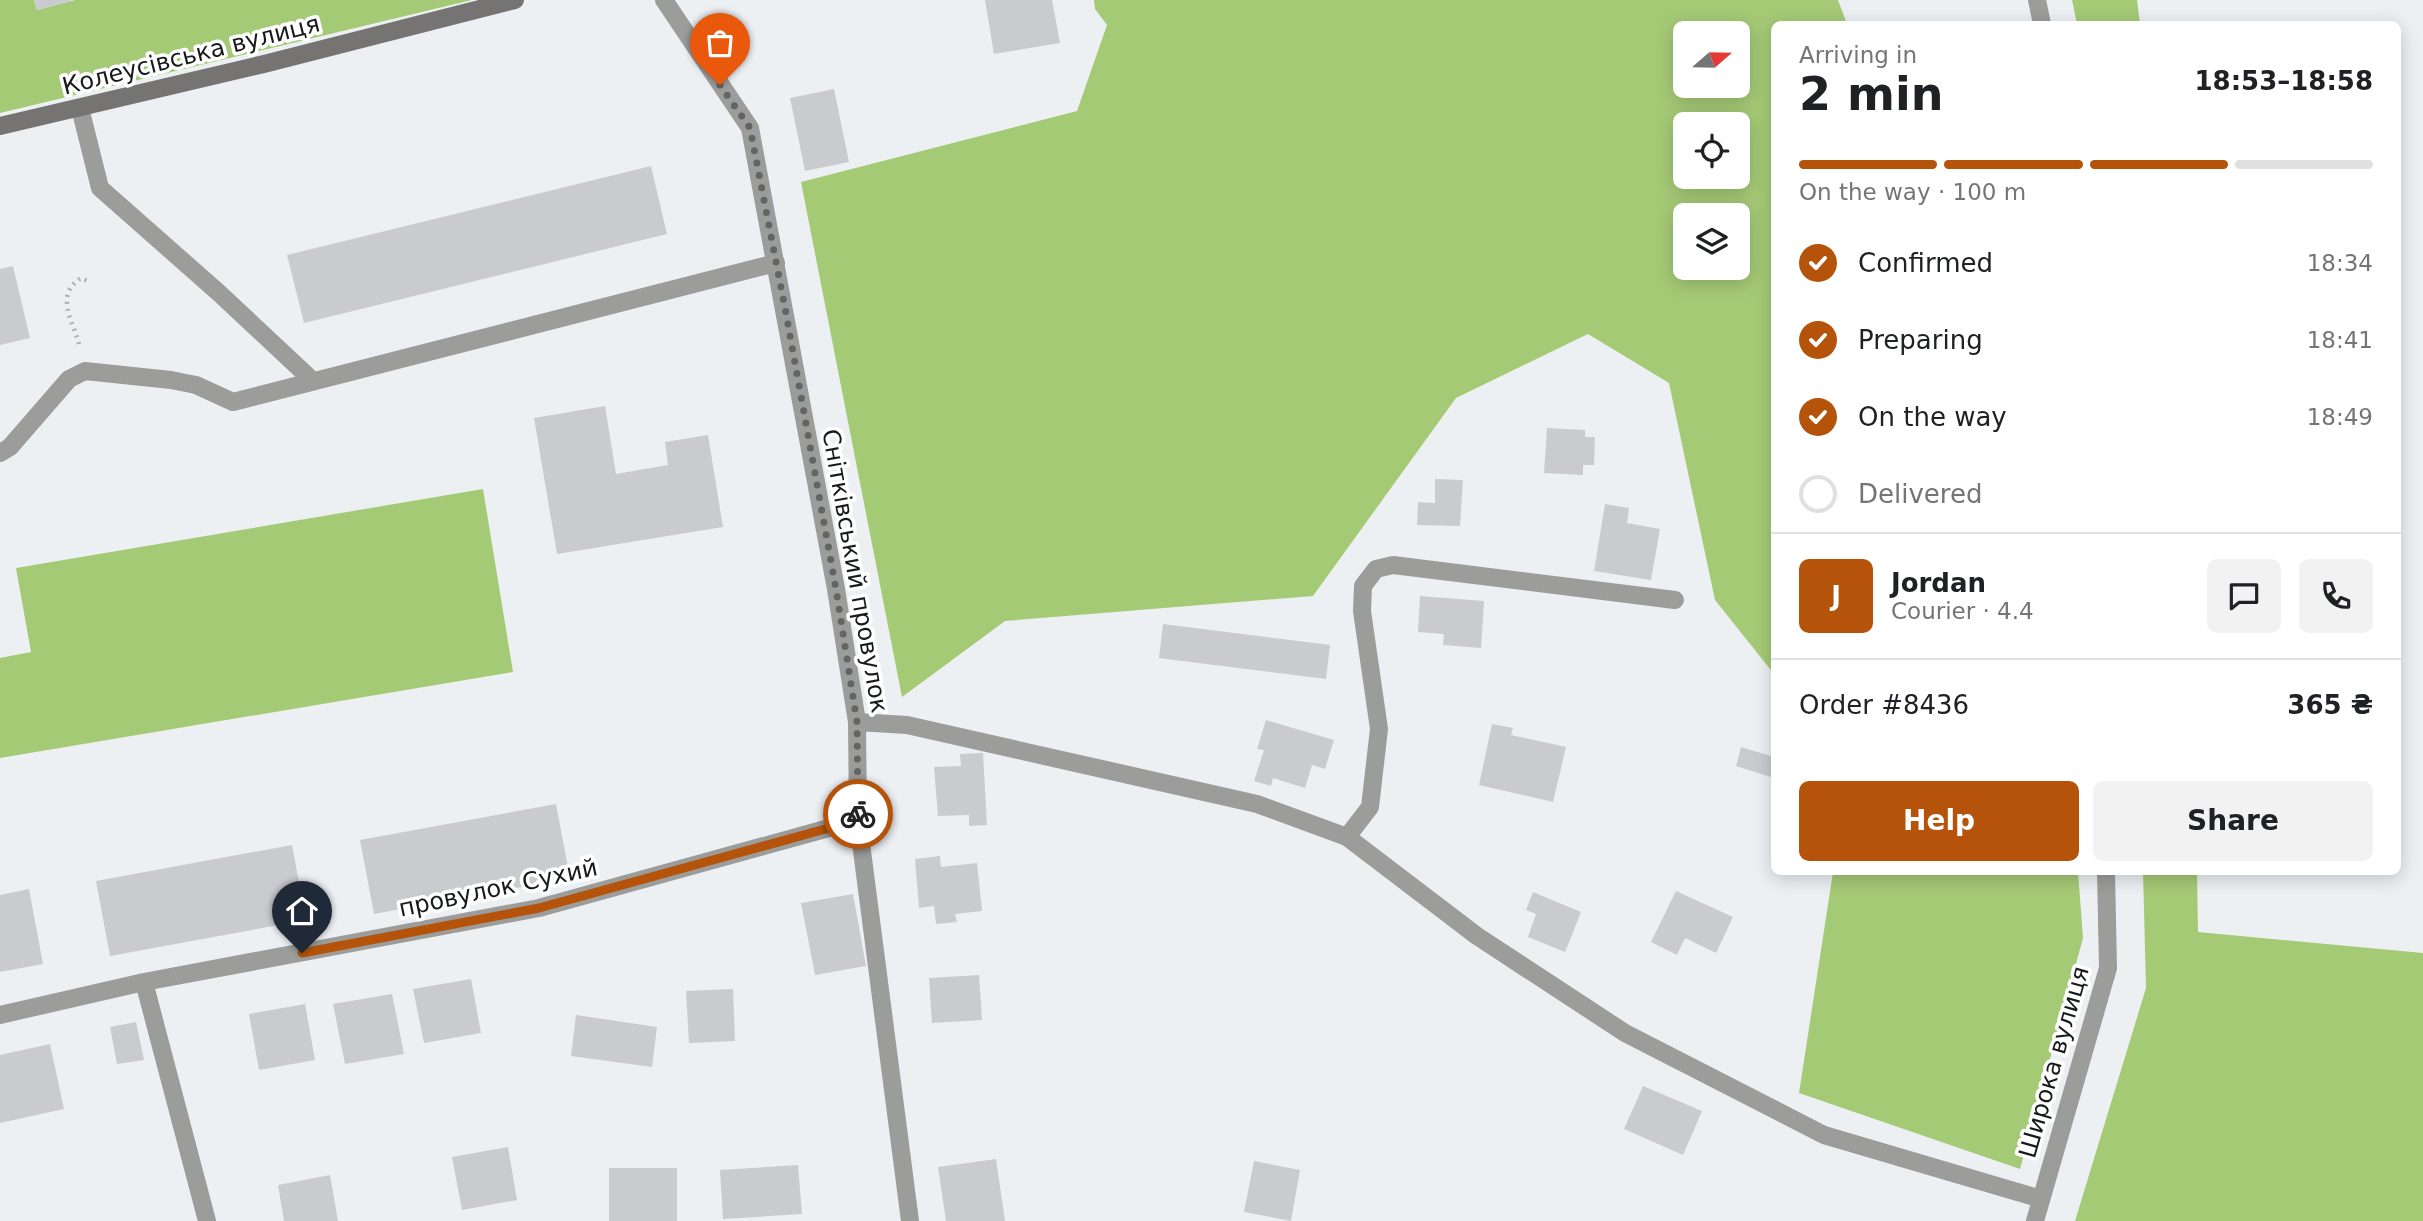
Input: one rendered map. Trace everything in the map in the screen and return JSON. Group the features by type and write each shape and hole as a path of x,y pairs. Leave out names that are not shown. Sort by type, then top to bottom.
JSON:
{"street":[{"name":"Колеусівська вулиця","path":"0,126 264,64 515,0"},
{"name":"Снітківський провулок","path":"664,0 750,128 836,589 857,722 858,820 910,1221"},
{"path":"2037,0 2041,21"},
{"path":"79,108 100,188 219,293 313,382"},
{"path":"0,453 10,447 69,379 85,371 183,382 233,402 776,262"},
{"path":"1347,836 1370,807 1380,729 1362,611 1363,586 1376,569 1393,565 1675,600"},
{"path":"857,722 906,725 1257,804 1347,836 1477,936 1625,1033 1824,1135 2041,1199"},
{"name":"провулок Сухий","path":"0,1014 144,982 539,908 858,820"},
{"name":"Широка вулиця","path":"2035,1221 2108,968 2106,875"},
{"path":"144,982 207,1221"}],"path":[{"path":"85,371 66,300 74,282 81,278 90,282"}],"green space":[{"path":"0,0 34,0 37,10 75,0 472,0 0,113"},
{"path":"1094,0 1838,0 1846,21 1771,21 1771,670 1715,600 1669,383 1588,334 1456,398 1313,596 1005,621 902,697 801,182 1077,111 1107,25 1095,9"},
{"path":"2072,0 2137,0 2140,21 2076,21"},
{"path":"483,489 513,672 0,758 0,658 31,652 16,568"},
{"path":"1833,875 2078,875 2083,938 2020,1169 1799,1093"},
{"path":"2143,875 2197,875 2198,932 2423,953 2423,1221 2075,1221 2146,988"}],"building":[{"path":"34,0 71,0 71,1 37,10"},
{"path":"985,0 1052,0 1060,43 994,54"},
{"path":"834,89 849,162 805,171 790,98"},
{"path":"651,166 667,234 304,323 287,255"},
{"path":"13,266 30,338 0,345 0,269"},
{"path":"605,406 616,474 668,465 665,442 708,435 723,527 557,554 534,418"},
{"path":"1547,428 1585,430 1585,437 1595,437 1594,465 1583,465 1583,475 1544,473"},
{"path":"1435,479 1463,480 1460,526 1417,525 1418,502 1435,503"},
{"path":"1605,504 1629,508 1627,523 1660,529 1651,580 1594,571"},
{"path":"1420,596 1484,601 1481,648 1443,645 1444,634 1418,632"},
{"path":"1163,624 1330,645 1326,679 1159,658"},
{"path":"1266,720 1334,740 1325,769 1312,765 1305,788 1273,778 1271,786 1254,781 1264,750 1257,749"},
{"path":"1492,724 1513,728 1511,735 1566,747 1553,802 1479,785"},
{"path":"1741,747 1771,756 1771,777 1736,766"},
{"path":"983,753 987,825 969,826 969,815 938,816 934,767 961,766 960,754"},
{"path":"556,804 570,878 374,914 360,840"},
{"path":"292,845 306,920 110,956 96,881"},
{"path":"940,856 941,867 977,863 982,911 955,914 957,922 936,924 934,906 919,908 915,859"},
{"path":"29,889 43,964 0,972 0,895"},
{"path":"1676,891 1733,917 1716,953 1685,938 1677,955 1651,942"},
{"path":"1533,892 1581,912 1565,952 1528,937 1536,914 1526,910"},
{"path":"853,894 866,966 815,975 801,903"},
{"path":"979,975 982,1020 932,1023 929,978"},
{"path":"471,979 481,1033 424,1043 413,989"},
{"path":"733,989 735,1041 689,1043 686,991"},
{"path":"392,994 404,1054 345,1064 333,1004"},
{"path":"305,1004 315,1060 259,1070 249,1014"},
{"path":"576,1015 657,1027 652,1067 571,1056"},
{"path":"136,1022 144,1060 117,1064 110,1027"},
{"path":"50,1044 64,1109 0,1123 0,1055"},
{"path":"1643,1086 1702,1111 1683,1155 1624,1129"},
{"path":"508,1147 517,1200 462,1210 452,1157"},
{"path":"996,1159 1005,1221 946,1221 938,1167"},
{"path":"1254,1161 1300,1170 1291,1221 1244,1212"},
{"path":"798,1165 802,1214 723,1219 720,1170"},
{"path":"609,1168 677,1168 677,1221 609,1221"},
{"path":"330,1175 338,1221 284,1221 278,1185"}],"way so far":[{"path":"720,85 750,128 785,308 857,722 858,814"}],"route":[{"path":"302,953 539,908 858,820 858,814"}]}
